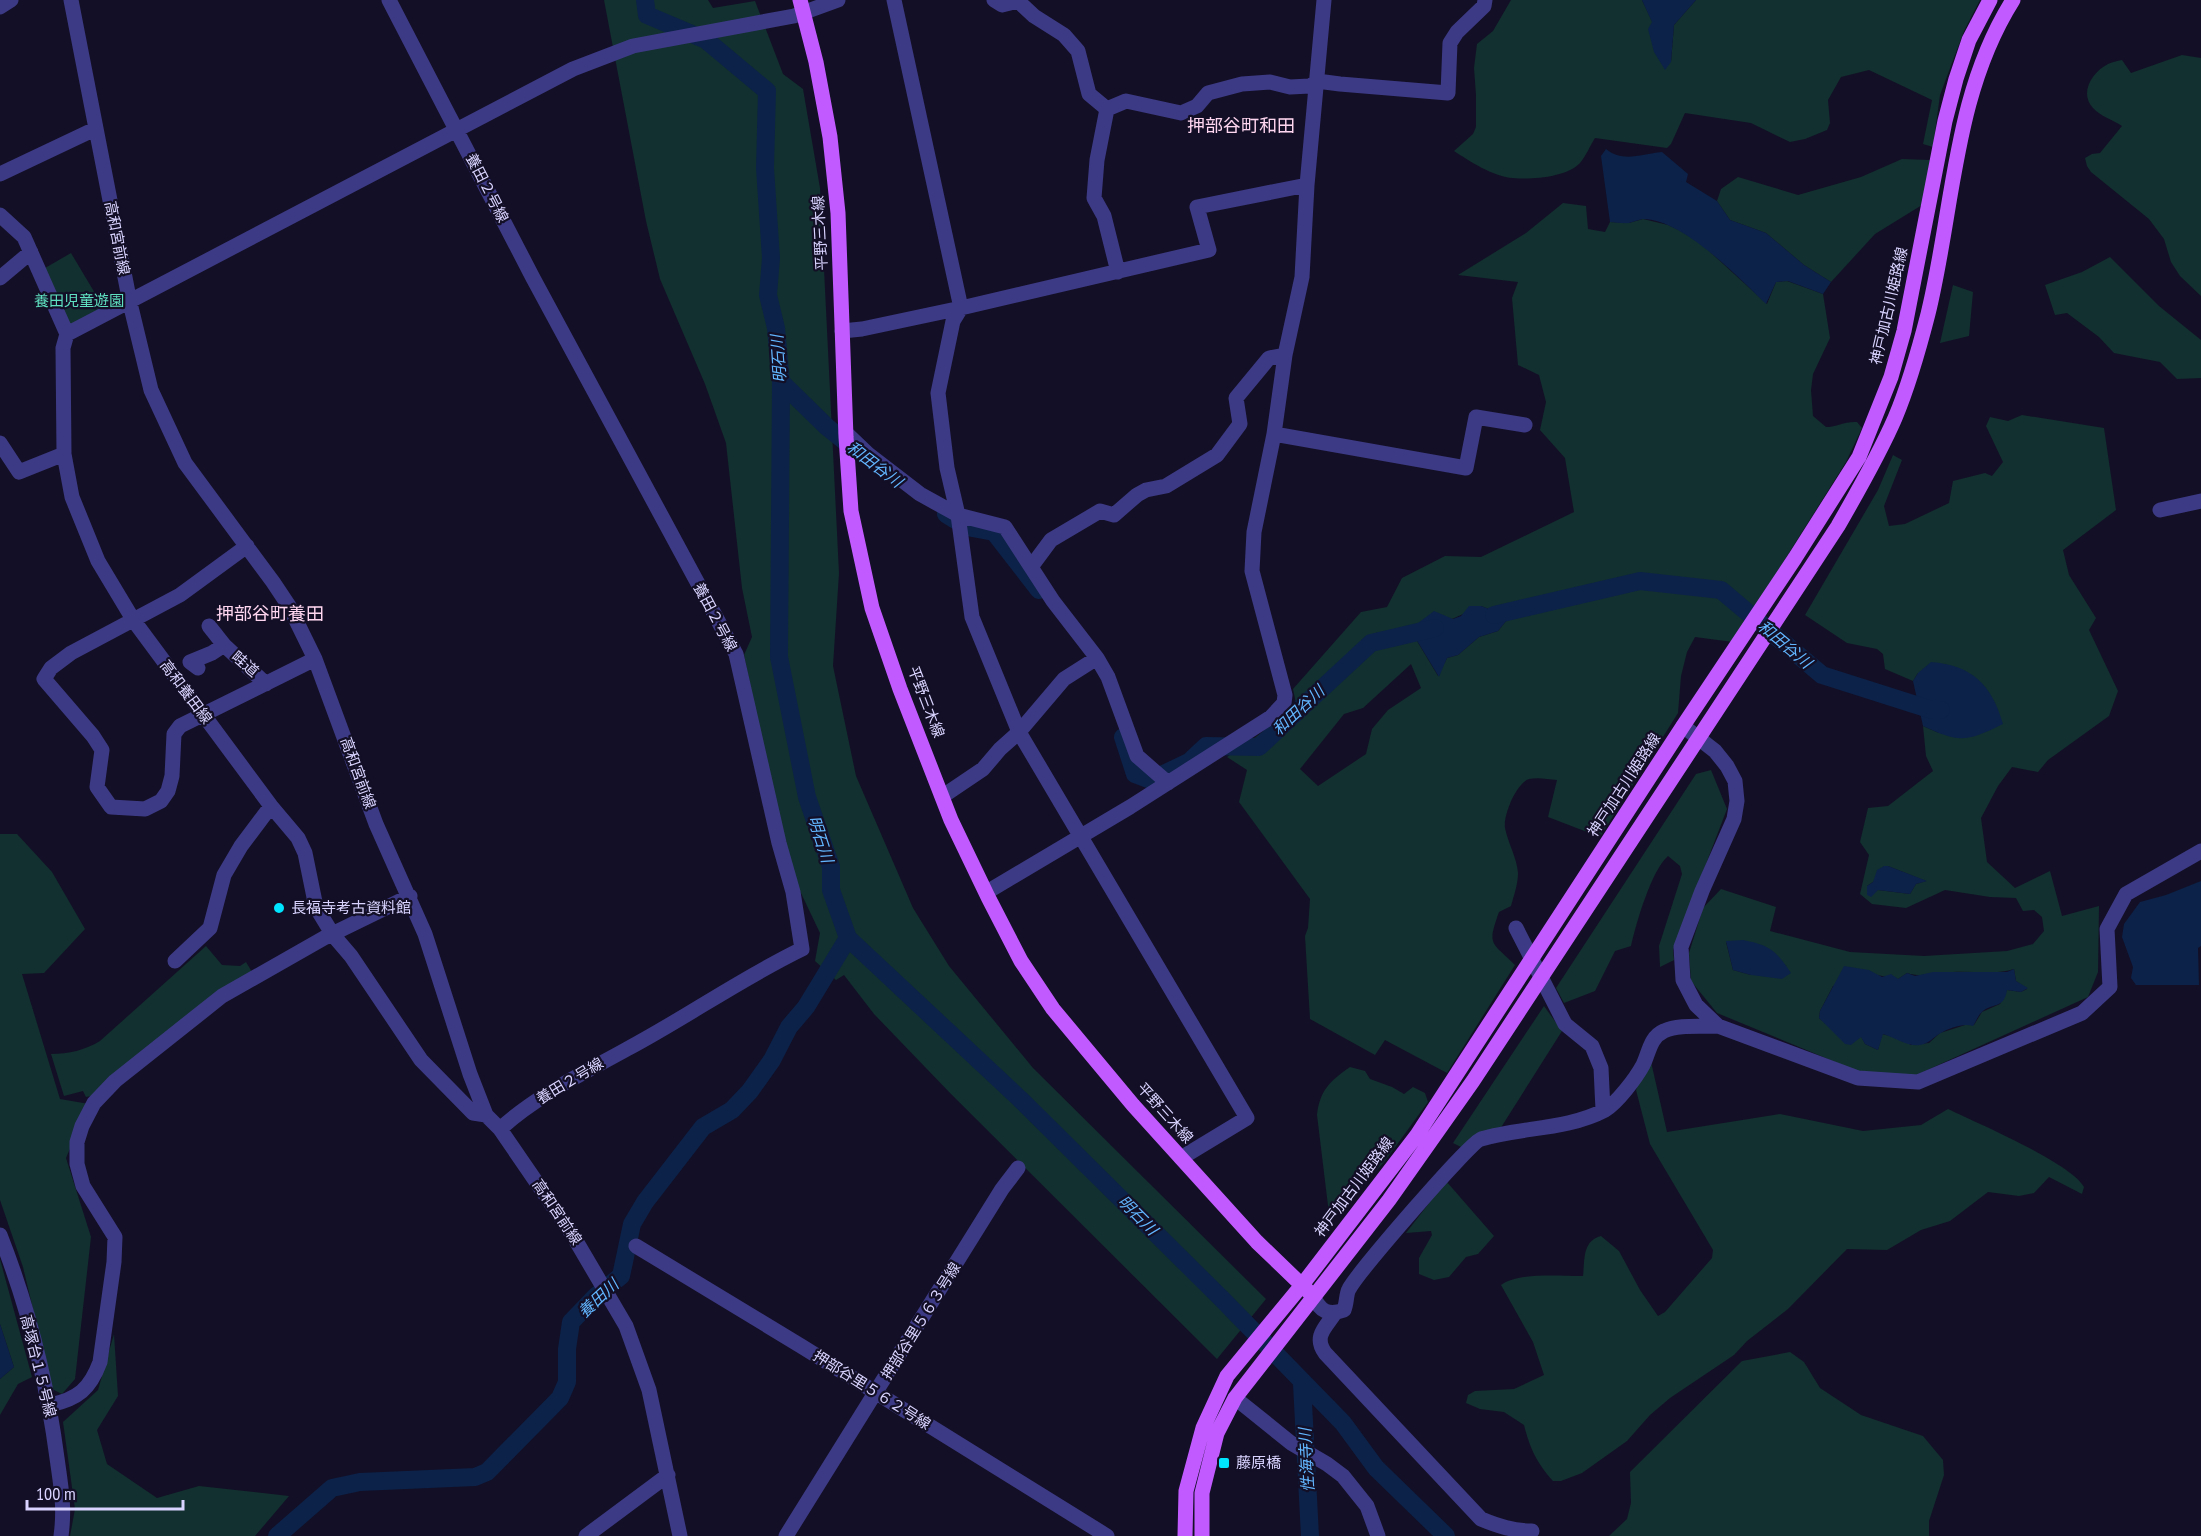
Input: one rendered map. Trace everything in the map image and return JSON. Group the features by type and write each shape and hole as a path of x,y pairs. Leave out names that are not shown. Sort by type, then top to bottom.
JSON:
{"main road":[{"name":"神戸加古川姫路線","path":"1202,1536 1202,1493 1217,1433 1237,1394 1292,1323 1307,1291 1424,1125 1859,457 1891,377 1904,331 1945,121 1956,79 1969,40 1990,0"},
{"name":"神戸加古川姫路線","path":"1185,1536 1186,1491 1203,1428 1227,1376 1282,1310 1307,1291 1389,1200 1473,1081 1699,738 1838,526 1868,472 1895,417 1910,376 1928,312 1966,110 1975,80 1989,45 2013,0"},
{"name":"平野三木線","path":"799,10 816,62 830,137 838,213 846,439 851,511 872,608 900,689 944,796 951,819 1021,961 1053,1009 1094,1060 1181,1158 1257,1242 1307,1291"}],"street":[{"path":"0,7 11,0"},
{"name":"高和宮前線","path":"70,0 130,303 151,390 185,463 289,606 315,659 376,824 425,934 470,1074 486,1114 500,1129 573,1234 626,1326 649,1390 680,1536"},
{"name":"養田２号線","path":"389,0 533,278 736,654 779,843 793,892 802,949 627,1049 598,1063 517,1113 500,1129"},
{"path":"0,215 24,237 67,334 573,69 633,46 838,0"},
{"path":"894,0 961,308 953,321 938,393 947,468 958,515 972,617 1019,732 1247,1118 1181,1158"},
{"path":"994,0 1002,5 1018,1 1034,16 1064,35 1078,51 1089,94 1107,109"},
{"path":"987,892 1082,836 1271,717 1284,703 1285,695 1275,654 1252,572 1254,532 1274,434 1285,355 1302,277 1307,185 1324,0"},
{"path":"1107,109 1126,101 1181,113 1197,106 1208,93 1242,84 1270,82 1290,87 1310,86 1317,81 1448,93 1449,43 1484,6 1485,0"},
{"path":"1107,109 1097,160 1094,198 1104,216 1118,272"},
{"path":"0,174 95,129"},
{"path":"842,331 862,329 961,308 1209,250 1197,207 1307,185"},
{"path":"0,278 30,252"},
{"name":"高和養田線","path":"67,334 63,348 63,454 72,497 98,561 134,621 271,806 298,838 305,853 316,907 333,935 351,956 421,1060 473,1113 486,1114"},
{"path":"1030,567 1051,540 1100,511 1114,515 1146,490 1166,486 1217,455 1240,424 1236,398 1269,358 1285,355"},
{"path":"1274,434 1466,468 1476,417 1525,425"},
{"path":"846,439 920,494 958,515 1005,527 1053,601 1097,658 1108,677 1137,756 1167,783"},
{"path":"0,443 19,472 63,454"},
{"path":"2160,510 2201,501"},
{"path":"247,546 180,595 71,653 51,668 44,679 93,735 102,750 97,787 111,807 145,809 161,801 168,791 172,776 174,734 180,726 315,659"},
{"name":"畦道","path":"209,626 224,645 266,684"},
{"name":"畦道","path":"171,672 186,662 194,665 224,645"},
{"path":"944,796 983,769 1019,732 1064,679 1097,658"},
{"path":"1683,726 1715,751 1735,781 1737,801 1734,819 1702,891 1681,947 1683,980 1696,1005 1718,1026"},
{"path":"175,961 210,928 224,875 241,846 271,806"},
{"path":"1307,1291 1318,1307 1327,1312 1335,1313 1344,1310 1347,1291 1363,1269 1454,1163 1478,1140 1569,1122 1603,1110 1629,1084 1643,1065 1653,1040 1663,1031 1718,1026 1858,1078 1918,1082 2082,1013 2110,987 2107,929 2126,894 2201,851"},
{"path":"50,1405 69,1401 80,1394 94,1378 102,1351 114,1262 115,1237 83,1186 77,1164 80,1134 94,1103 115,1081 222,996 324,938 410,896"},
{"path":"1516,927 1565,1024 1592,1046 1601,1068 1603,1110"},
{"name":"押部谷里５６３号線","path":"786,1536 1002,1189 1018,1168"},
{"name":"高塚台１５号線","path":"0,1234 14,1271 50,1405 64,1512 61,1536"},
{"name":"押部谷里５６２号線","path":"636,1246 1107,1536"},
{"path":"1335,1313 1319,1338 1320,1346 1325,1353 1481,1519 1498,1526 1532,1531"},
{"path":"1237,1394 1291,1443 1343,1476 1367,1506 1378,1536"},
{"path":"586,1536 668,1475"}],"green space":[{"path":"604,0 708,0 713,8 755,1 783,74 803,89 820,188 839,573 833,666 856,776 913,908 949,966 1033,1068 1266,1299 1217,1359 951,1094 874,1014 844,975 836,980 815,961 820,933 789,868 744,655 752,637 742,588 726,443 705,384 660,279 646,221"},
{"path":"1511,0 1642,0 1671,62 1674,25 1696,0 1980,0 1964,31 1940,95 1933,147 1923,144 1932,100 1869,70 1841,77 1828,100 1830,123 1827,130 1805,139 1790,142 1751,123 1685,113 1667,148 1595,138 1580,163 1567,172 1521,179 1490,172 1454,151 1473,134 1476,127 1474,68 1477,44 1493,31"},
{"path":"2182,55 2201,58 2201,296 2180,276 2171,262 2164,239 2149,219 2091,172 2085,158 2100,153 2122,126 2099,113 2089,102 2087,90 2097,72 2108,64 2122,60 2131,73"},
{"path":"1902,159 1930,160 1922,205 1875,234 1831,282 1804,265 1766,233 1730,220 1717,201 1721,189 1738,177 1798,195 1861,177"},
{"path":"1563,203 1586,206 1588,229 1605,232 1610,222 1629,223 1643,219 1668,225 1681,231 1697,240 1767,304 1776,282 1787,281 1823,294 1830,338 1813,374 1811,390 1813,416 1826,427 1857,422 1862,428 1846,462 1733,642 1695,637 1687,652 1681,676 1678,713 1600,837 1548,817 1557,780 1529,779 1515,793 1506,816 1505,828 1517,867 1517,881 1511,906 1499,912 1492,937 1496,947 1515,965 1447,1073 1385,1040 1375,1055 1310,1019 1305,936 1308,928 1310,899 1239,802 1247,770 1227,757 1297,708 1293,689 1361,612 1387,607 1402,578 1445,556 1481,557 1574,512 1565,458 1540,430 1546,402 1539,375 1518,365 1512,298 1518,282 1458,275 1526,233","holes":["1509,605 1517,611 1498,631 1479,637 1458,655 1447,658 1438,676 1414,636 1481,606 1489,609","1411,664 1421,688 1388,710 1372,729 1366,754 1318,786 1300,769 1344,714 1363,708"]},
{"name":"養田児童遊園","path":"71,253 105,310 73,327 68,321 45,268"},
{"path":"2110,257 2159,306 2201,340 2201,378 2177,379 2160,362 2114,353 2099,337 2067,313 2055,315 2045,285 2082,272"},
{"path":"1953,285 1973,292 1969,336 1940,343"},
{"path":"2022,415 2104,428 2116,510 2063,550 2069,575 2096,618 2089,630 2118,691 2109,716 2048,760 2038,772 2012,767 1998,786 1981,818 1987,862 2015,888 2050,871 2062,916 2099,906 2098,972 2088,997 1914,1076 1857,1071 1717,1013 1691,981 1689,953 1703,908 1721,889 1776,907 1770,931 1850,952 1924,956 2007,951 2033,944 2044,931 2042,917 2034,910 2023,911 2016,898 1990,897 1945,890 1906,908 1872,904 1860,894 1869,855 1860,842 1868,808 1888,806 1933,771 1926,756 1923,726 1939,733 1918,673 1913,681 1885,669 1883,654 1877,649 1847,643 1805,615 1878,490 1893,455 1902,460 1884,506 1889,526 1905,524 1949,503 1953,481 1985,473 1992,476 2003,462 1986,426 1990,417 2008,421","holes":["1884,866 1888,866 1926,881 1916,884 1910,894 1878,890 1875,892 1867,886 1873,882","1726,942 1751,975 1733,970","2014,969 2016,981 2027,989 2021,992 2007,990 2000,1004 1982,1012 1974,1025 1968,1024 1940,1033 1929,1043 1911,1045 1898,1038 1882,1034 1878,1050 1865,1044 1861,1036 1833,1030 1819,1018 1820,1011 1833,986 1877,975 1898,979 1907,973 1924,975 1947,972"]},
{"path":"1711,770 1727,809 1673,950 1674,960 1660,967 1659,946 1682,874 1680,866 1668,856 1650,885 1631,946 1615,951 1595,991 1564,1003 1556,988 1696,774"},
{"path":"0,834 17,834 52,872 85,929 44,973 22,974 60,1099 89,1104 66,1158 91,1237 75,1379 62,1394 52,1389 23,1267 0,1200"},
{"path":"206,946 222,965 240,966 246,962 252,972 91,1096 86,1097 83,1091 64,1096 51,1054 77,1051 100,1041"},
{"path":"1544,1006 1562,1031 1500,1129 1463,1148 1453,1143"},
{"path":"1649,1053 1667,1132 1780,1114 1863,1131 1921,1125 1948,1109 2043,1155 2076,1177 2084,1187 2082,1194 2049,1177 2034,1193 2019,1196 1988,1192 1950,1221 1921,1230 1887,1250 1847,1249 1788,1309 1747,1341 1734,1355 1670,1398 1650,1415 1627,1441 1582,1473 1561,1481 1553,1481 1535,1455 1524,1425 1504,1412 1480,1409 1466,1403 1468,1395 1475,1391 1514,1389 1544,1375 1533,1342 1501,1285 1529,1276 1583,1276 1587,1247 1595,1238 1601,1236 1619,1251 1640,1290 1658,1316 1665,1312 1712,1258 1713,1250 1650,1144 1636,1090"},
{"path":"1350,1067 1365,1071 1370,1079 1404,1094 1413,1087 1425,1093 1428,1102 1385,1161 1330,1222 1317,1115 1318,1106 1327,1087"},
{"path":"1446,1181 1494,1236 1478,1254 1466,1257 1449,1277 1434,1280 1419,1274 1419,1258 1432,1235 1431,1231 1406,1233"},
{"path":"0,1259 32,1377 18,1384 0,1415 0,1379 14,1367 0,1324"},
{"path":"114,1334 118,1396 97,1430 107,1464 157,1498 199,1486 289,1496 255,1536 70,1536 75,1509 63,1422 98,1390"},
{"path":"1790,1352 1804,1362 1820,1388 1861,1415 1923,1436 1943,1460 1944,1475 1929,1521 1929,1536 1609,1536 1627,1519 1631,1503 1630,1472 1742,1361"}],"water":[{"path":"1642,0 1696,0 1674,25 1671,62 1665,70 1654,52 1648,29 1652,22"},
{"path":"1606,149 1626,157 1662,152 1688,174 1686,182 1717,201 1730,220 1766,233 1804,265 1831,282 1823,294 1788,281 1776,282 1766,304 1709,251 1674,228 1658,221 1642,219 1627,223 1610,222 1601,156"},
{"path":"1509,605 1517,607 1517,611 1498,631 1479,637 1458,655 1447,658 1439,677 1410,629 1434,611 1453,619 1461,616 1469,606 1489,609"},
{"path":"1931,662 1958,667 1978,679 1993,698 2003,724 1980,734 1963,738 1955,738 1923,726 1913,681 1918,673"},
{"path":"1884,866 1927,881 1916,884 1910,894 1878,890 1871,897 1867,895 1867,886 1873,882 1877,870"},
{"path":"2201,881 2199,985 2136,985 2131,978 2133,967 2122,937 2124,924 2140,902 2166,895"},
{"path":"1743,940 1771,950 1791,973 1782,979 1733,970 1726,941"},
{"path":"1844,966 1869,970 1882,977 1891,974 1898,979 1907,973 1915,976 1933,972 2007,972 2014,969 2016,981 2028,988 2021,992 2007,990 2003,1000 1982,1012 1973,1026 1952,1028 1920,1045 1906,1043 1883,1034 1878,1050 1865,1044 1861,1037 1851,1045 1845,1044 1819,1018 1820,1011"},
{"path":"0,1324 14,1367 0,1379"}],"waterway":[{"name":"明石川","path":"645,0 647,15 706,40 767,91 765,168 771,258 768,295 776,328 781,382 779,657 807,797 831,867 831,890 848,938 1020,1099 1222,1299 1343,1423 1376,1468 1446,1536"},
{"name":"和田谷川","path":"781,382 827,427 857,451"},
{"name":"和田谷川","path":"946,514 967,527 994,532 1039,590"},
{"name":"和田谷川","path":"1494,615 1640,581 1721,590 1822,675 1932,710 1941,710"},
{"name":"和田谷川","path":"1123,737 1135,774 1151,780 1189,762 1206,746 1259,747 1371,643 1435,628"},
{"name":"養田川","path":"277,1536 332,1488 360,1482 475,1477 487,1472 560,1398 567,1382 567,1349 571,1322 596,1296 621,1276 632,1224 645,1202 703,1127 732,1110 750,1091 772,1060 789,1027 806,1007 848,938"},
{"name":"性海寺川","path":"1302,1384 1310,1536"}],"place":[{"name":"長福寺考古資料館","path":"279,908"},
{"name":"藤原橋","path":"1224,1463"}],"district":[{"name":"押部谷町和田","path":"1241,126"},
{"name":"押部谷町養田","path":"270,614"}]}
